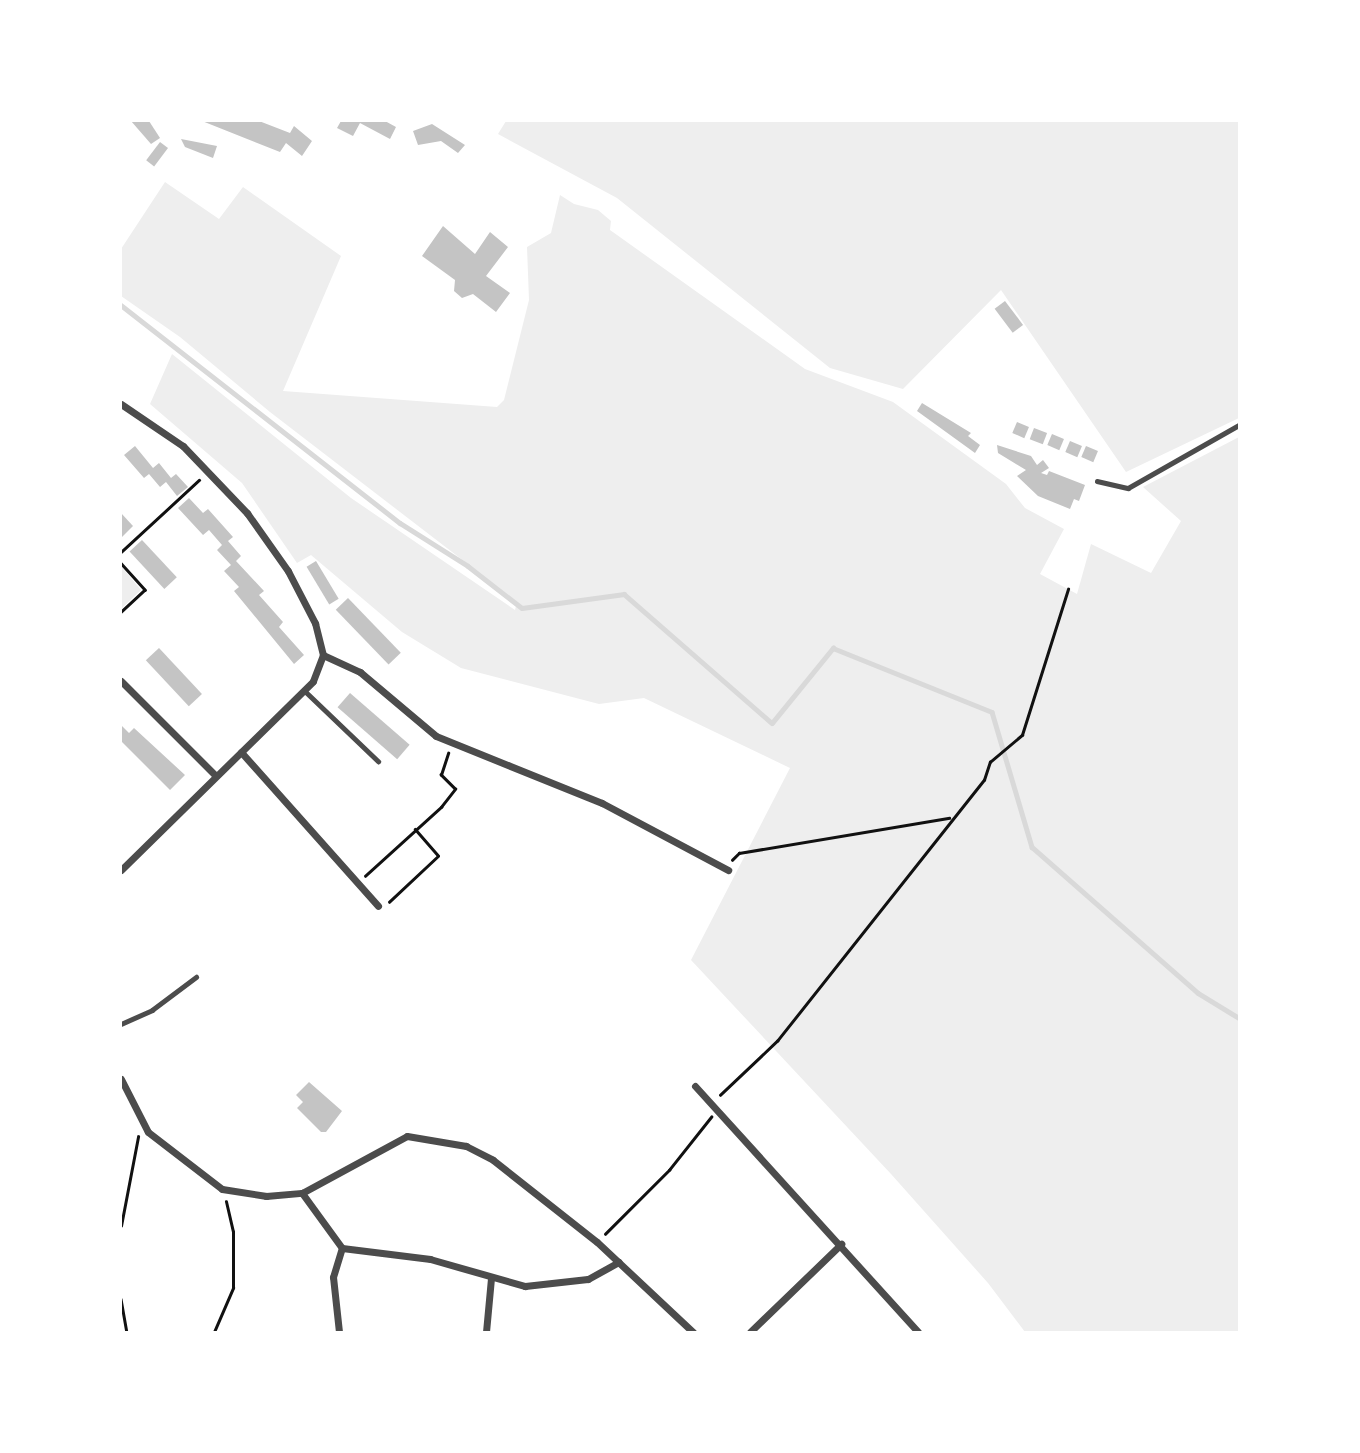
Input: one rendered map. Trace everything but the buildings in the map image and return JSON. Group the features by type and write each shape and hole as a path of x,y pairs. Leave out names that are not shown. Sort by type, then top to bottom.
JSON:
{"street":[{"path":"121,404 164,432 210,471 247,513 288,571 315,622 323,654 316,676 304,690 121,870"},
{"path":"323,654 360,672 428,732 602,803 728,870"},
{"path":"123,687 216,776"},
{"path":"241,752 378,906"},
{"path":"121,1079 141,1122 222,1189 266,1196 302,1193 400,1138 442,1139 493,1160 597,1242 693,1332"},
{"path":"695,1086 842,1244 918,1332"},
{"path":"302,1193 342,1248 430,1259 526,1286 573,1281 597,1275 619,1262"},
{"path":"750,1332 842,1244"},
{"path":"339,1332 333,1278 342,1248"},
{"path":"486,1332 491,1278"}],"lane":[{"path":"1097,481 1128,488 1239,425"},
{"path":"304,690 378,761"},
{"path":"121,1024 152,1010 197,977"}],"path":[{"path":"121,552 210,471"},
{"path":"121,563 145,590 121,612"},
{"path":"597,1242 706,1128 723,1089 778,1041 950,818 984,780 994,761 1022,735 1068,589"},
{"path":"358,883 455,789 441,775 452,743"},
{"path":"728,870 739,853 950,818"},
{"path":"378,906 382,909 438,856 415,830"},
{"path":"121,1226 141,1122"},
{"path":"214,1332 233,1288 233,1232 222,1189"},
{"path":"121,1299 127,1332"}],"shaded area":[{"path":"506,121 1239,121 1239,418 1126,472 1001,290 903,389 830,368 617,198 498,134"},
{"path":"165,182 219,219 243,187 341,256 283,391 497,407 504,400 529,300 527,247 551,233 560,195 574,204 598,210 611,221 610,230 805,369 893,402 1006,484 1025,508 1064,529 1040,574 1077,594 1091,544 1151,573 1181,521 1143,487 1239,437 1239,1332 1025,1332 988,1283 891,1174 691,960 790,768 644,698 599,704 461,668 402,632 311,555 297,563 242,483 150,404 172,354 351,498 515,610 517,602 270,412 180,337 121,296 121,249"},
{"path":"121,566 141,590 121,609"}],"waterway":[{"path":"121,305 400,523 468,566 522,608 624,594 772,723 833,648 992,712 1032,847 1198,993 1239,1018"}]}
